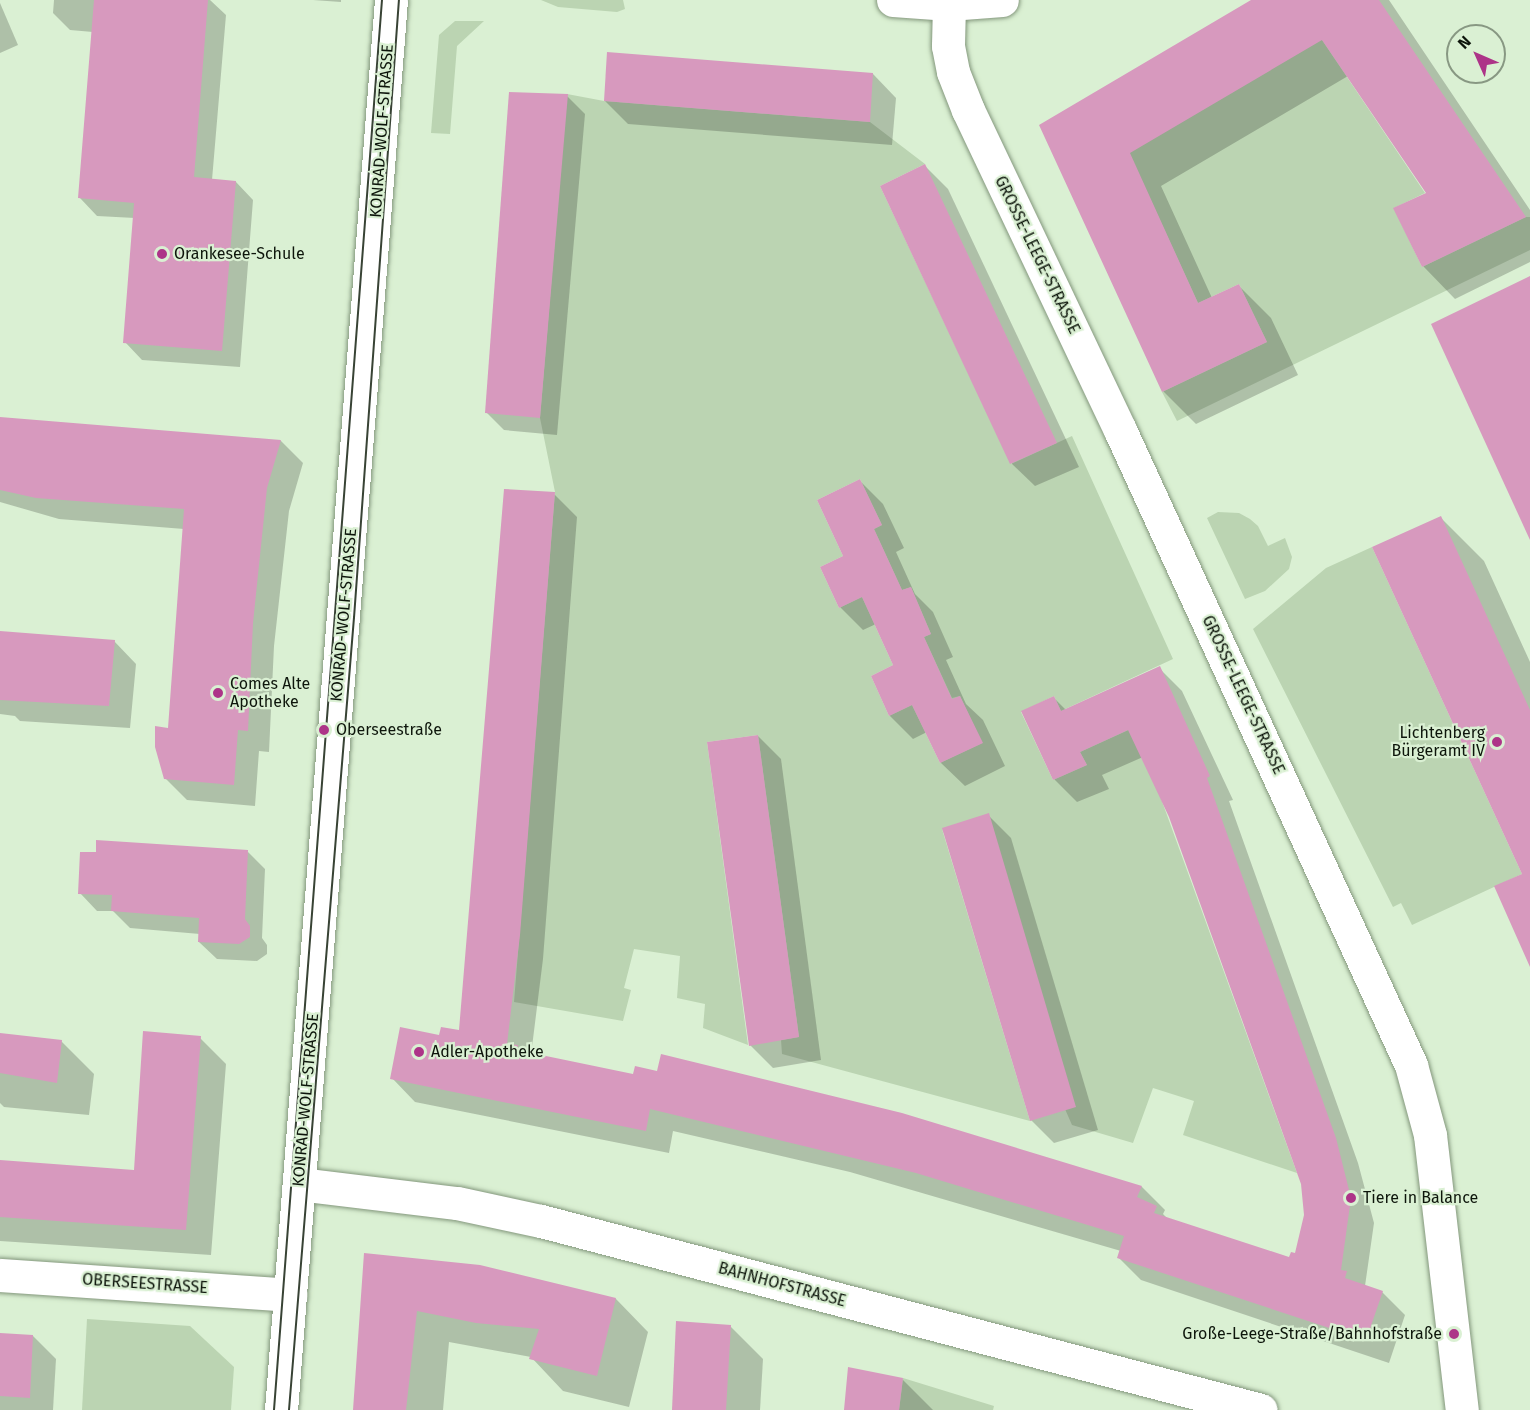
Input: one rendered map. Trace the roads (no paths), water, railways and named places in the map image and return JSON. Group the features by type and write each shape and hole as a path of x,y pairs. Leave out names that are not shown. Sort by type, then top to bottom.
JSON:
{"street":[{"name":"KONRAD-WOLF-STRASSE","path":"281,1410 391,0"},
{"path":"893,0 949,4 1002,0"},
{"name":"GROSSE-LEEGE-STRASSE","path":"949,4 948,46 953,72 968,110 1130,451 1411,1065 1430,1135 1462,1410"},
{"name":"BAHNHOFSTRASSE","path":"299,1184 458,1203 541,1221 1261,1410"},
{"name":"OBERSEESTRASSE","path":"0,1275 290,1295"}],"tram line":[{"path":"274,1410 382,0"},
{"path":"289,1410 354,618 399,0"}],"place":[{"name":"Orankesee-Schule","path":"162,254"},
{"name":"Comes Alte Apotheke","path":"218,693"},
{"name":"Oberseestraße","path":"324,730"},
{"name":"Lichtenberg Bürgeramt IV","path":"1497,742"},
{"name":"Adler-Apotheke","path":"419,1052"},
{"name":"Tiere in Balance","path":"1351,1198"},
{"name":"Große-Leege-Straße/Bahnhofstraße","path":"1454,1334"}]}
